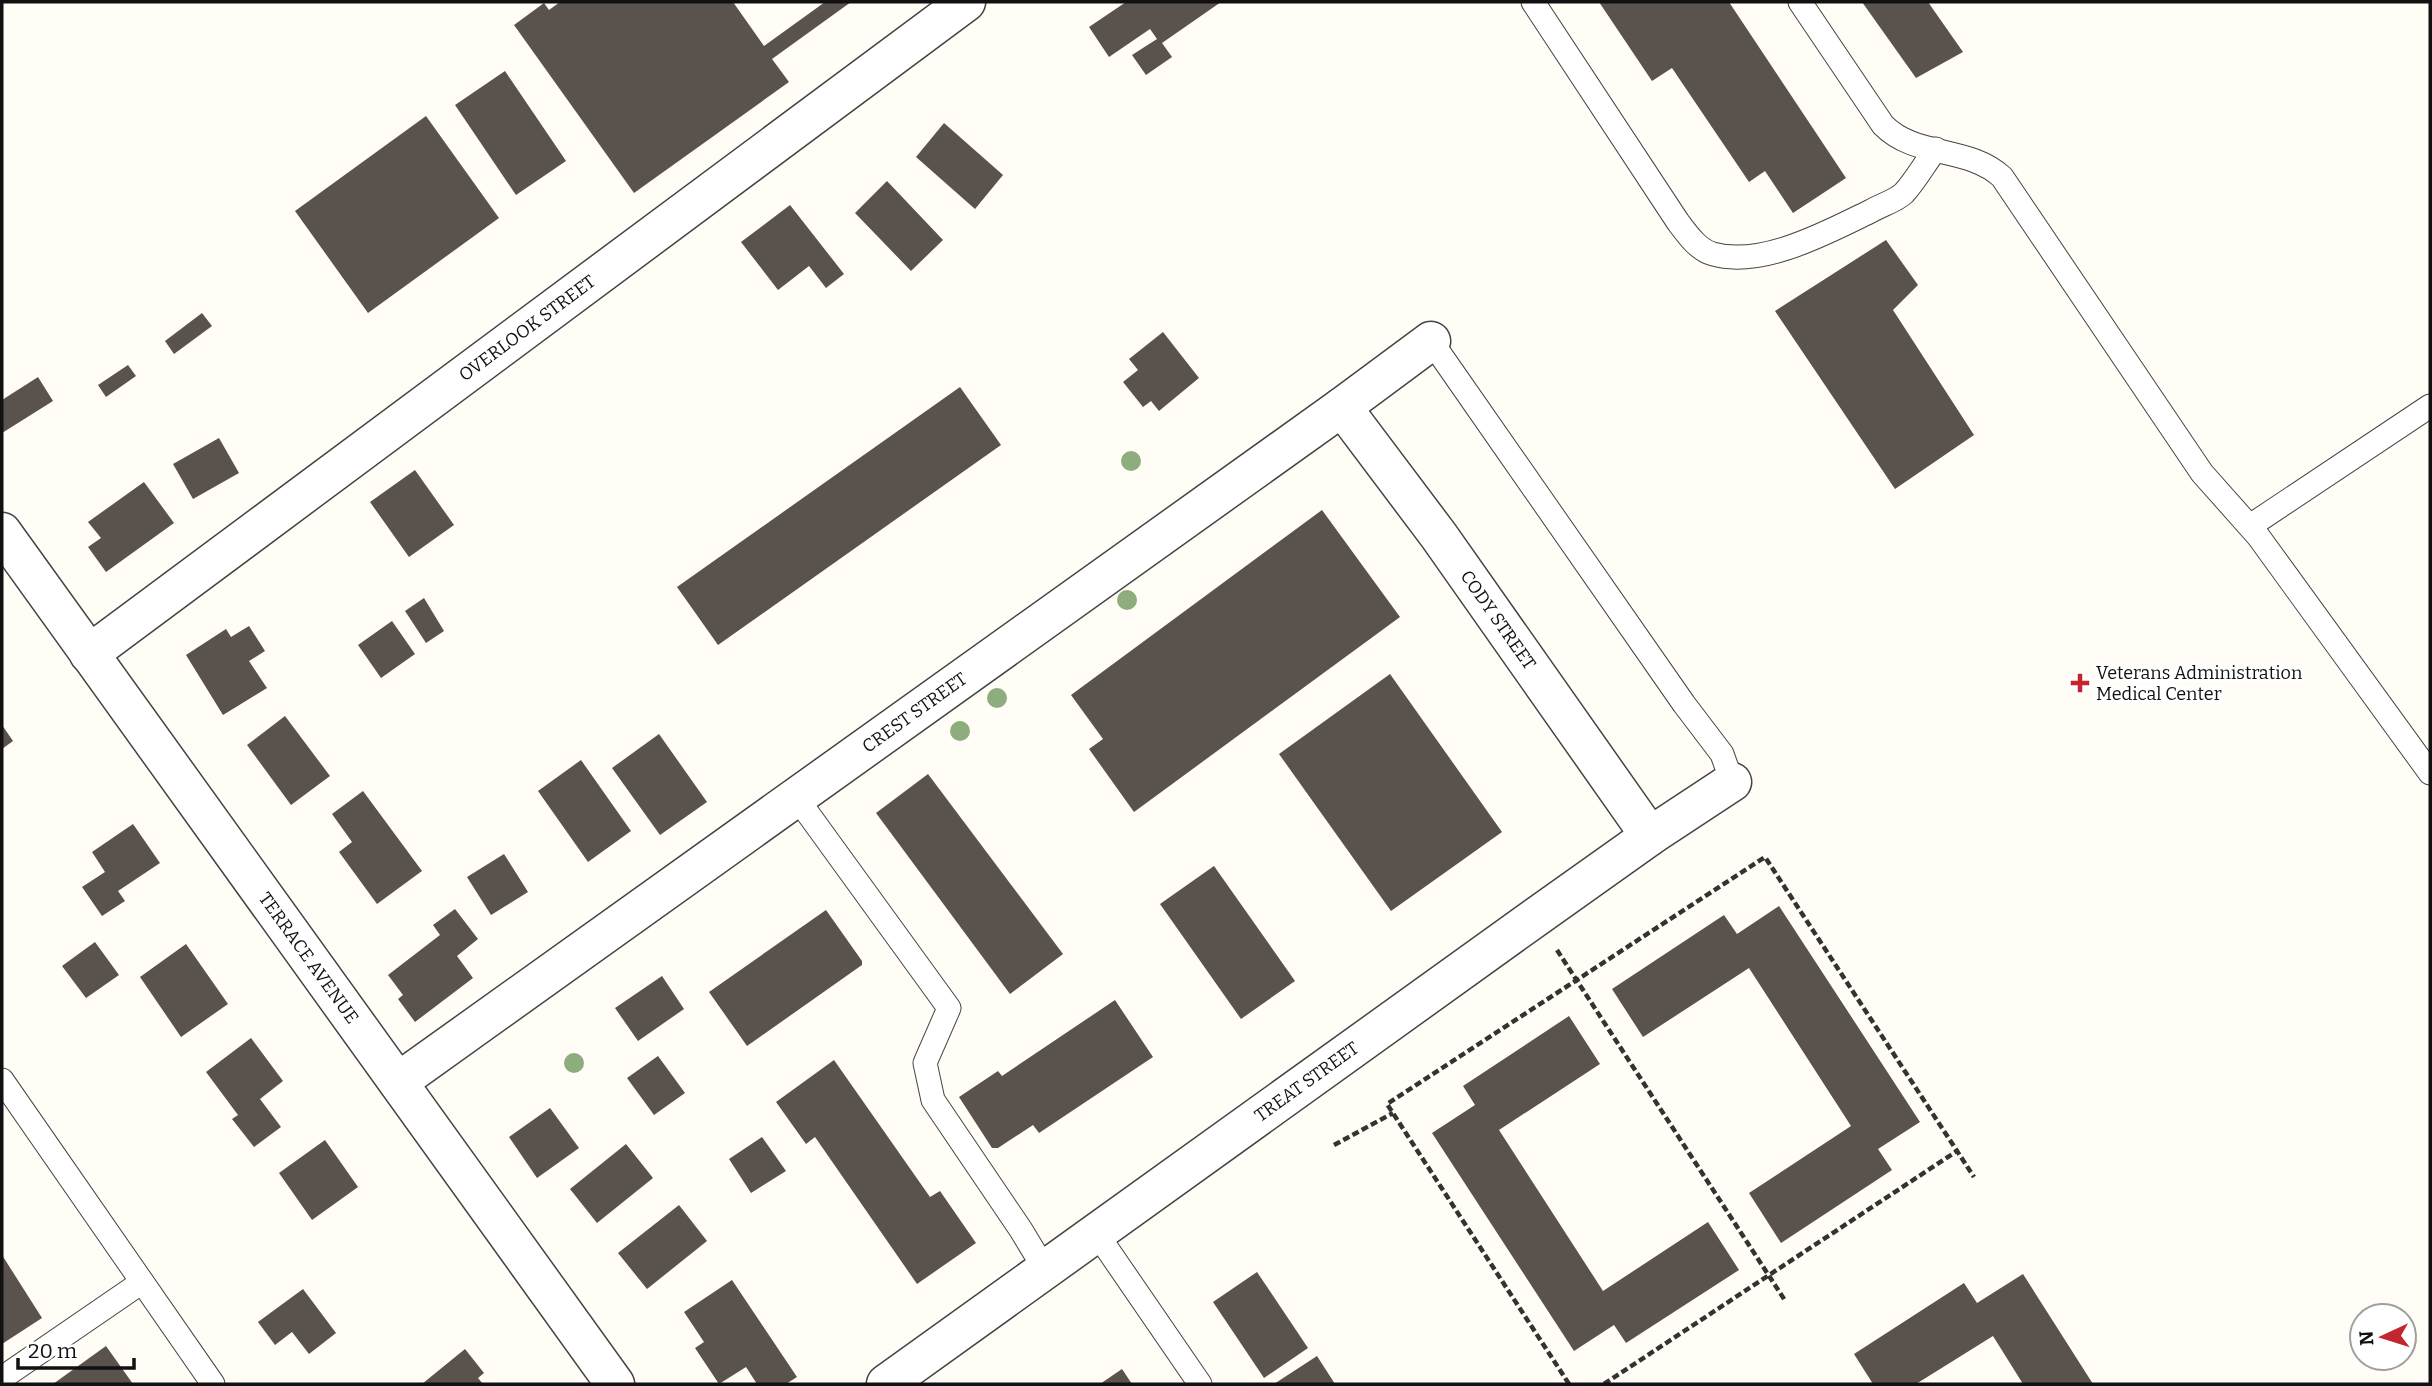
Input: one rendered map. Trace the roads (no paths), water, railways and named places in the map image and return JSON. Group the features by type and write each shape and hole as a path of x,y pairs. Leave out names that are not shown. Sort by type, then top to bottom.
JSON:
{"street":[{"name":"OVERLOOK STREET","path":"89,654 966,2"},
{"name":"CREST STREET","path":"398,1082 1431,341"},
{"name":"CODY STREET","path":"1342,407 1447,548 1650,836"},
{"name":"TERRACE AVENUE","path":"2,532 615,1384"},
{"name":"TREAT STREET","path":"886,1384 1044,1268 1097,1234 1296,1088 1650,836 1732,782"}],"lane":[{"path":"1533,2 1678,222 1693,242 1711,254 1736,257 1763,254 1799,244 1836,228 1903,194 1936,149"},
{"path":"1800,2 1885,127 1902,138 1981,162 2002,177 2197,467 2250,526 2430,773"},
{"path":"1431,341 1684,704 1722,754 1732,782"},
{"path":"2250,526 2430,406"},
{"path":"796,797 948,1008 925,1063 933,1100 1044,1268"},
{"path":"2,1080 213,1384"},
{"path":"1097,1234 1200,1384"},
{"path":"2,1378 142,1282"}],"place":[{"name":"Veterans Administration Medical Center","path":"2080,683"}]}
